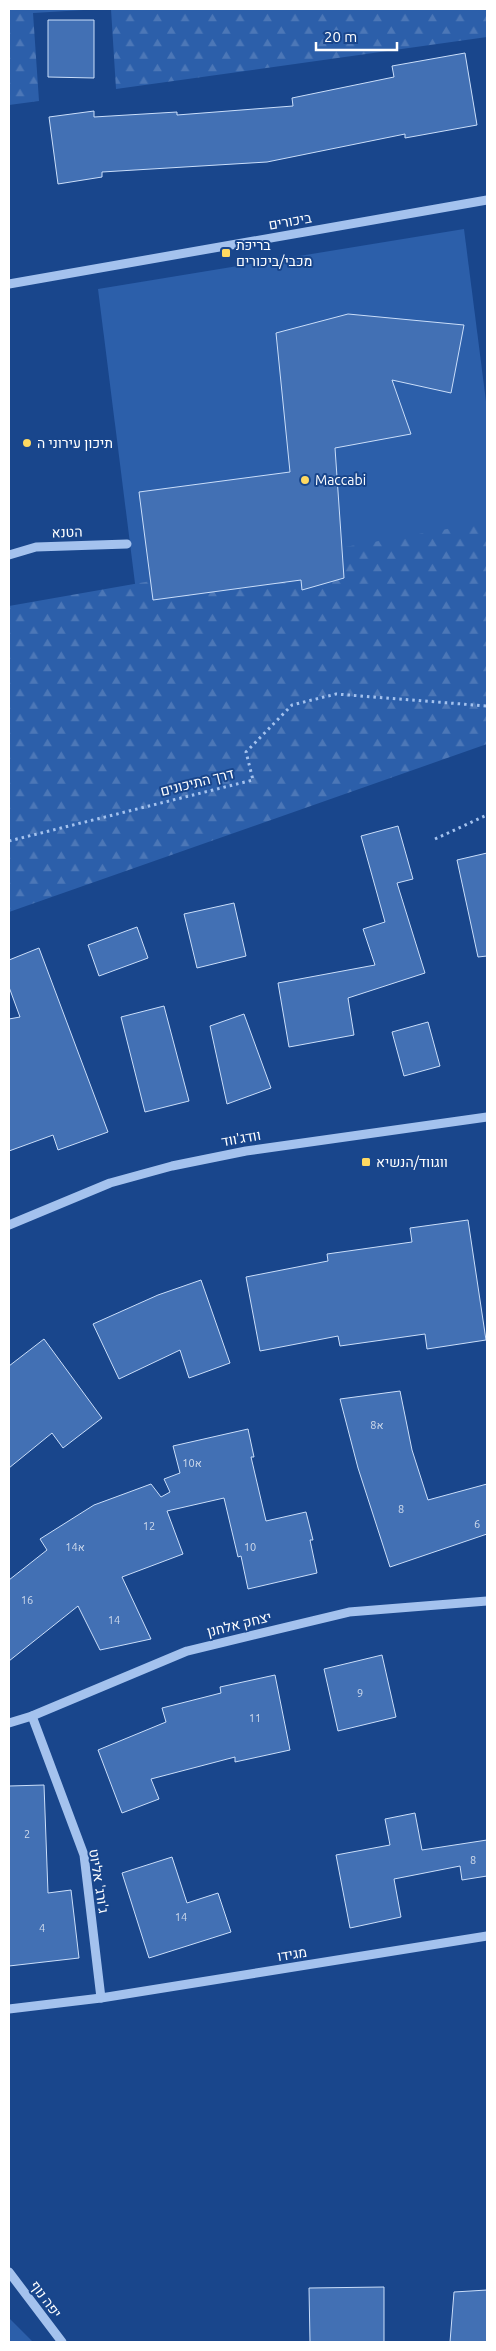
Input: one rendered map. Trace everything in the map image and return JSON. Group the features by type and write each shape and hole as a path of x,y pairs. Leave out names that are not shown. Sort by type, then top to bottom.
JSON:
{"street":[{"name":"ביכורים","path":"9,284 487,200"},
{"name":"הטנא","path":"9,554 36,547 127,544"},
{"name":"וודג'ווד","path":"9,1225 110,1183 172,1166 246,1150 487,1117"},
{"name":"יצחק אלחנן","path":"9,1723 32,1716 187,1651 349,1612 487,1601"},
{"name":"ג'ורג' אליוט","path":"32,1716 84,1855 101,1998"},
{"name":"מגידו","path":"9,2009 101,1998 487,1936"},
{"name":"יפה נוף","path":"9,2272 62,2342"}],"path":[{"name":"דרך התיכונים","path":"9,841 253,780 246,752 292,705 336,694 487,706"},
{"path":"435,839 487,815"}],"green space":[{"path":"9,9 100,9 33,13 39,101 9,105"},
{"path":"111,9 487,9 487,37 116,89"},
{"name":"Maccabi","path":"464,229 487,409 487,550 140,623 98,289"},
{"path":"487,522 487,744 9,912 9,606"},
{"path":"9,2318 33,2342 9,2342"}],"building":[{"path":"48,20 94,20 94,78 48,77"},
{"path":"465,53 477,125 405,138 405,134 267,162 102,172 102,177 58,184 49,117 94,111 94,117 177,112 177,115 293,106 292,98 394,77 392,66"},
{"path":"348,314 464,325 451,393 392,380 411,434 335,448 344,578 302,590 301,580 153,600 139,492 290,472 276,333"},
{"path":"398,826 413,879 397,883 425,973 348,998 354,1035 289,1047 278,983 375,965 363,929 385,922 361,836"},
{"path":"487,853 487,956 478,957 457,860"},
{"path":"234,903 246,956 197,968 184,914"},
{"path":"137,927 148,958 99,976 88,945"},
{"path":"39,948 108,1132 58,1150 53,1135 9,1151 9,1019 20,1017 9,987 9,960"},
{"path":"164,1006 189,1101 145,1112 121,1017"},
{"path":"244,1014 271,1088 227,1104 210,1026"},
{"path":"428,1022 440,1066 404,1076 392,1032"},
{"path":"468,1220 486,1340 427,1349 425,1334 340,1346 338,1336 260,1351 246,1277 328,1261 327,1254 412,1242 410,1228"},
{"path":"201,1280 230,1363 189,1378 180,1350 119,1379 93,1324 158,1295"},
{"path":"44,1339 102,1418 63,1448 52,1433 9,1468 9,1366"},
{"path":"400,1391 412,1450 428,1500 487,1484 487,1534 390,1567 358,1468 340,1399"},
{"path":"248,1429 254,1457 251,1457 266,1521 306,1512 313,1540 310,1540 317,1573 248,1589 241,1556 238,1557 224,1498 167,1511 183,1554 122,1577 151,1639 100,1650 78,1606 9,1661 9,1580 47,1550 40,1539 94,1505 151,1484 161,1497 170,1492 164,1479 180,1473 173,1446"},
{"path":"382,1655 396,1717 338,1731 324,1669"},
{"path":"275,1675 290,1750 235,1762 235,1757 151,1779 159,1799 122,1813 98,1750 166,1722 162,1708 221,1693 220,1687"},
{"path":"44,1785 48,1893 71,1890 79,1958 9,1966 9,1786"},
{"path":"415,1813 422,1850 487,1840 487,1876 462,1880 460,1866 394,1879 401,1917 350,1928 336,1855 390,1845 385,1819"},
{"path":"172,1857 187,1903 218,1893 231,1932 149,1958 122,1873"},
{"path":"384,2287 384,2342 310,2342 309,2288"},
{"path":"487,2290 487,2342 450,2342 454,2292"}],"place":[{"name":"בריכת מכבי/ביכורים","path":"226,253"},
{"name":"תיכון עירוני ה","path":"27,443"},
{"name":"Maccabi","path":"305,480"},
{"name":"ווגווד/הנשיא","path":"366,1162"}]}
